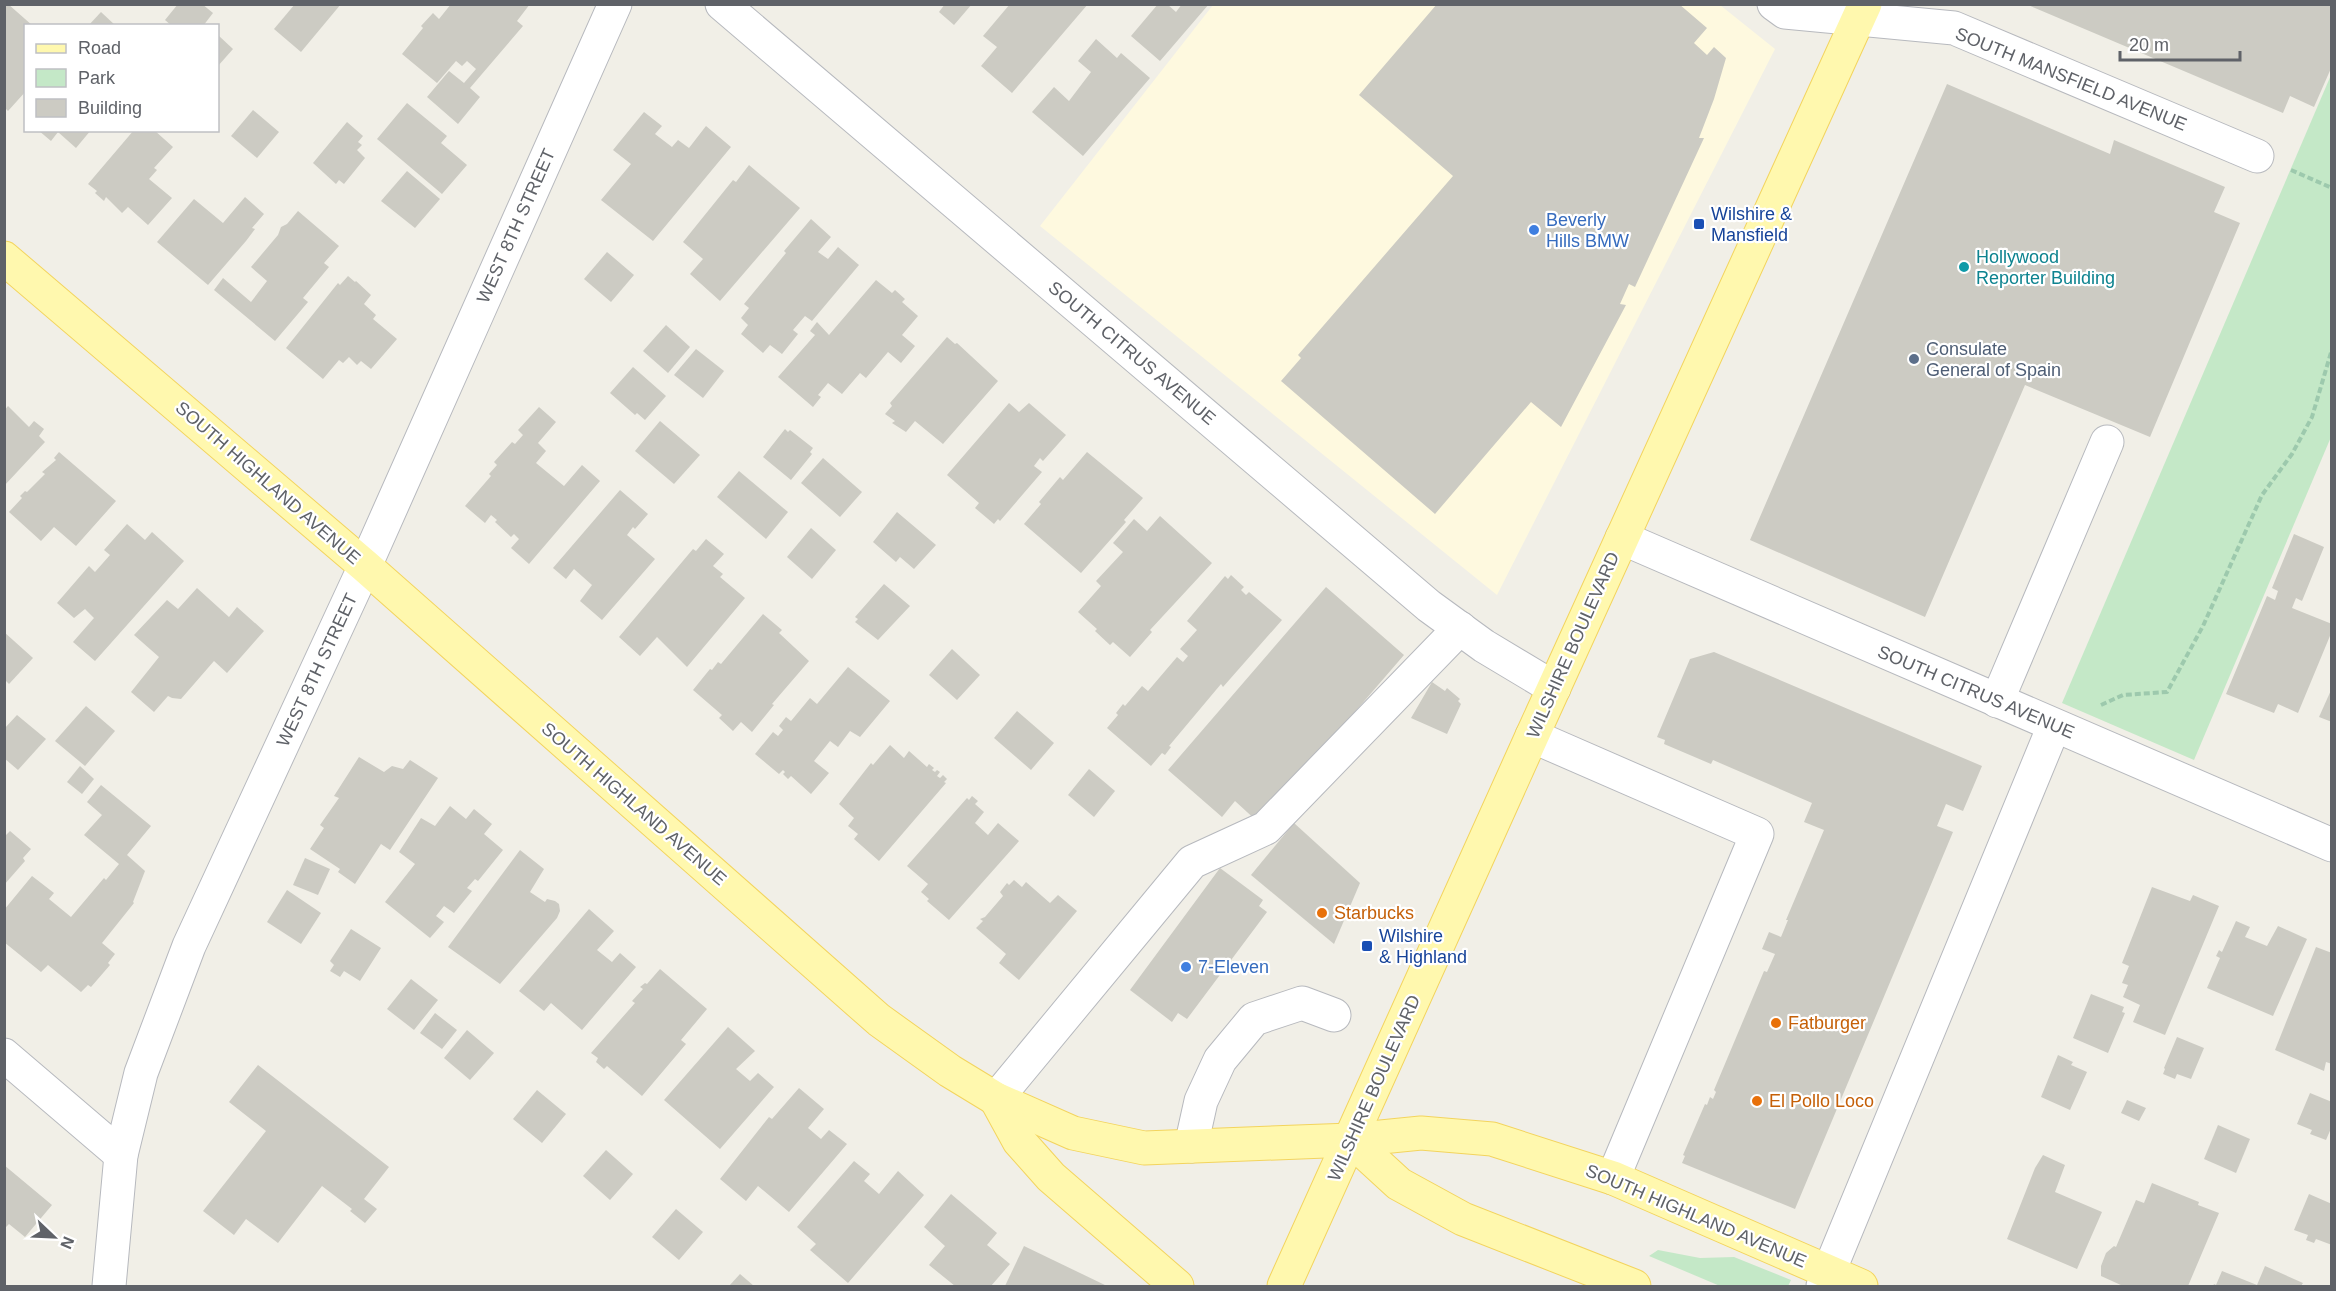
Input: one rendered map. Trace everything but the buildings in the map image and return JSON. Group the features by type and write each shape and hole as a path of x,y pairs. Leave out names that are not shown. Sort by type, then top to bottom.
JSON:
{"main road":[{"name":"WILSHIRE BOULEVARD","path":"1284,1287 1861,13"},
{"name":"SOUTH HIGHLAND AVENUE","path":"4,258 365,566 879,1020 950,1071 996,1099 1073,1133 1144,1148 1352,1140 1421,1133 1492,1139 1613,1178 1826,1280 1862,1287"},
{"path":"996,1099 1019,1141 1051,1177 1163,1282"},
{"path":"1352,1140 1400,1184 1463,1219 1634,1287"}],"street":[{"name":"WEST 8TH STREET","path":"109,1287 121,1155 141,1073 189,946 365,566 615,4"},
{"name":"SOUTH CITRUS AVENUE","path":"722,4 1429,606 1484,646 1554,688"},
{"name":"SOUTH MANSFIELD AVENUE","path":"1774,4 1785,12 1861,13 1954,28 2257,156"},
{"path":"1997,701 2107,442"},
{"name":"SOUTH CITRUS AVENUE","path":"1622,538 2331,845"},
{"path":"996,1099 1192,862 1260,833 1266,828 1460,628"},
{"path":"1826,1280 2054,726"},
{"path":"1532,736 1757,834 1613,1178"},
{"path":"1191,1146 1201,1101 1220,1060 1254,1018 1302,1003 1334,1016"},
{"path":"4,1055 121,1155"}],"path":[{"path":"2257,156 2331,188"},
{"path":"2054,726 2122,695 2168,692 2203,626 2262,495 2292,454 2313,417 2331,349"}],"shaded area":[{"name":"Beverly Hills BMW","path":"1213,5 1720,5 1775,49 1497,595 1040,226"}],"green space":[{"path":"2331,75 2331,437 2194,760 2062,703"},
{"path":"1658,1250 1700,1258 1734,1257 1791,1280 1788,1286 1720,1286 1649,1256"}],"place":[{"name":"Wilshire & Mansfield","path":"1699,224"},
{"name":"Beverly Hills BMW","path":"1534,230"},
{"name":"Hollywood Reporter Building","path":"1964,267"},
{"name":"Consulate General of Spain","path":"1914,359"},
{"name":"Starbucks","path":"1322,913"},
{"name":"Wilshire & Highland","path":"1367,946"},
{"name":"7-Eleven","path":"1186,967"},
{"name":"Fatburger","path":"1776,1023"},
{"name":"El Pollo Loco","path":"1757,1101"}]}
